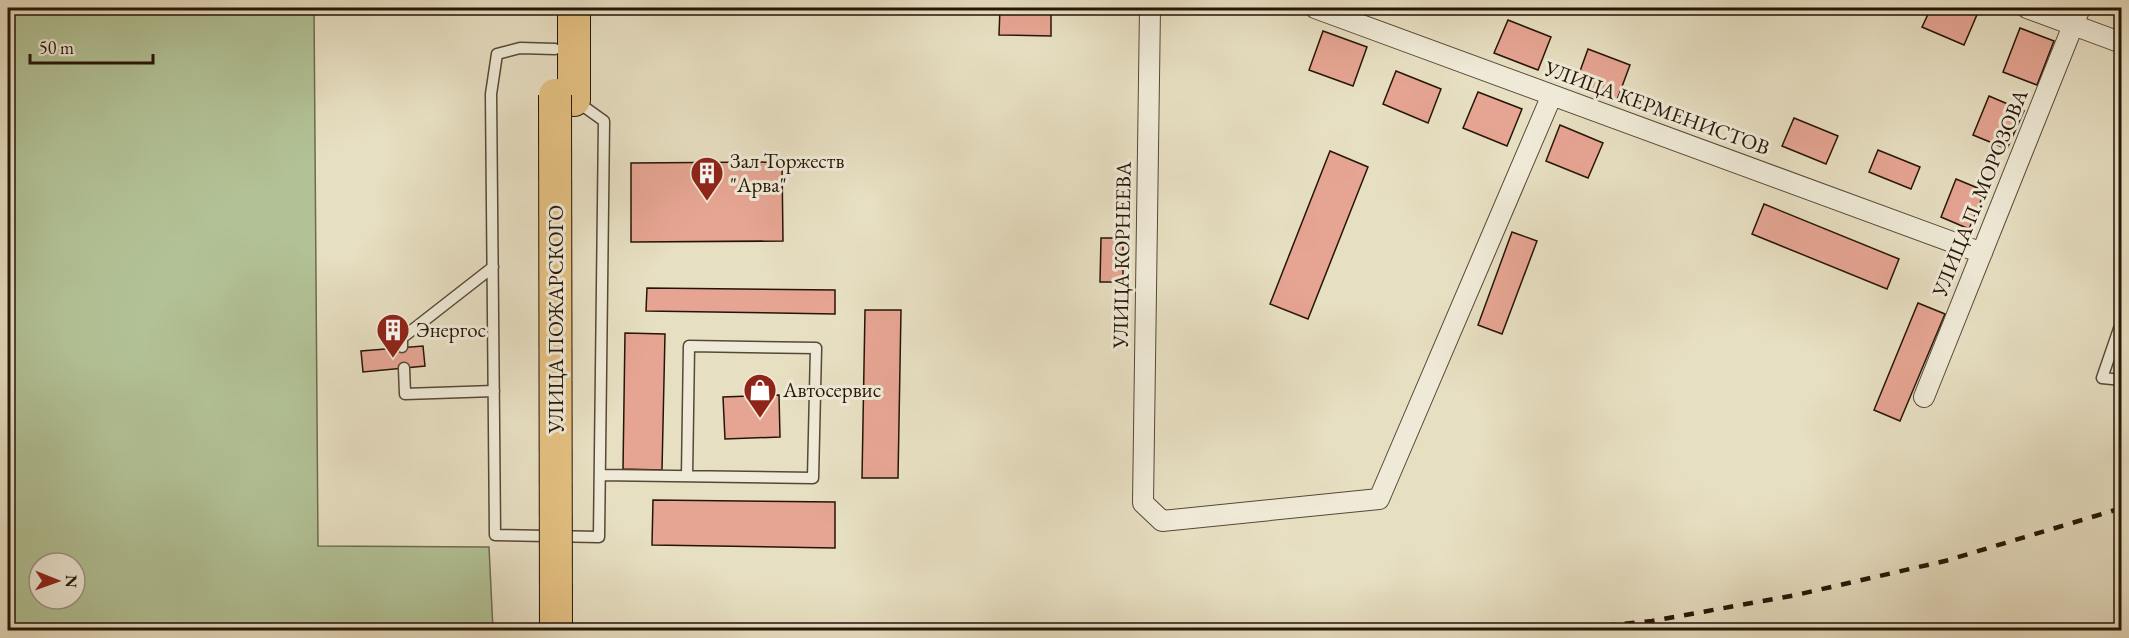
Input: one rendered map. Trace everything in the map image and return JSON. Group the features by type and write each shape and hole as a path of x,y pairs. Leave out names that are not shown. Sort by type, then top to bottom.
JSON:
{"main road":[{"name":"УЛИЦА ПОЖАРСКОГО","path":"554,8 555,49 565,98 575,630"},
{"name":"УЛИЦА ПОЖАРСКОГО","path":"556,630 565,98 574,8"}],"street":[{"name":"УЛИЦА КОРНЕЕВА","path":"1150,8 1143,502 1162,521 1379,499 1552,95"},
{"name":"УЛИЦА КЕРМЕНИСТОВ","path":"1315,8 1982,253"},
{"path":"2027,8 2121,43"},
{"name":"УЛИЦА П. МОРОЗОВА","path":"1924,397 2080,8"}],"lane":[{"path":"555,49 520,48 497,54 491,93 495,535 599,537 604,121 565,98"},
{"path":"402,347 402,338 493,267"},
{"path":"2121,320 2102,378 2121,380"},
{"path":"600,475 813,478 816,348 689,346 687,476"},
{"path":"404,368 405,394 494,391"}],"green space":[{"path":"8,8 314,8 318,546 489,547 493,630 8,628"}],"building":[{"path":"1000,8 1051,8 1051,36 999,35"},
{"path":"1931,8 1979,10 1964,45 1922,27"},
{"path":"1508,20 1551,37 1538,70 1494,53"},
{"path":"2020,28 2054,41 2037,85 2003,72"},
{"path":"1323,31 1367,47 1353,86 1309,70"},
{"path":"1588,49 1630,65 1617,100 1575,85"},
{"path":"1396,71 1441,89 1428,123 1383,104"},
{"path":"1478,92 1522,109 1507,146 1463,128"},
{"path":"1989,96 2024,111 2007,149 1973,135"},
{"path":"1794,118 1838,136 1826,164 1782,146"},
{"path":"1560,125 1603,143 1588,178 1546,161"},
{"path":"1878,150 1920,167 1911,189 1869,172"},
{"path":"1330,151 1368,167 1308,319 1270,304"},
{"name":"Зал Торжеств \"Арва\"","path":"782,162 783,241 631,242 631,163"},
{"path":"1956,179 1985,191 1969,229 1941,217"},
{"path":"1764,204 1899,259 1887,289 1752,234"},
{"path":"1512,232 1537,241 1502,334 1478,325"},
{"path":"1101,238 1123,238 1123,282 1100,282"},
{"path":"647,288 835,290 835,314 646,311"},
{"path":"1918,303 1945,314 1900,421 1874,410"},
{"path":"865,310 901,310 898,478 862,478"},
{"path":"625,333 665,334 662,470 623,469"},
{"name":"Энергос","path":"423,346 425,366 363,372 361,351"},
{"path":"779,395 780,437 725,439 723,397"},
{"path":"653,500 835,502 835,548 652,545"}],"railway":[{"path":"1565,630 1652,621 1796,595 1945,561 2122,508"}],"place":[{"name":"Зал Торжеств \"Арва\"","path":"707,202"},
{"name":"Энергос","path":"393,359"},
{"name":"Автосервис","path":"760,419"}]}
